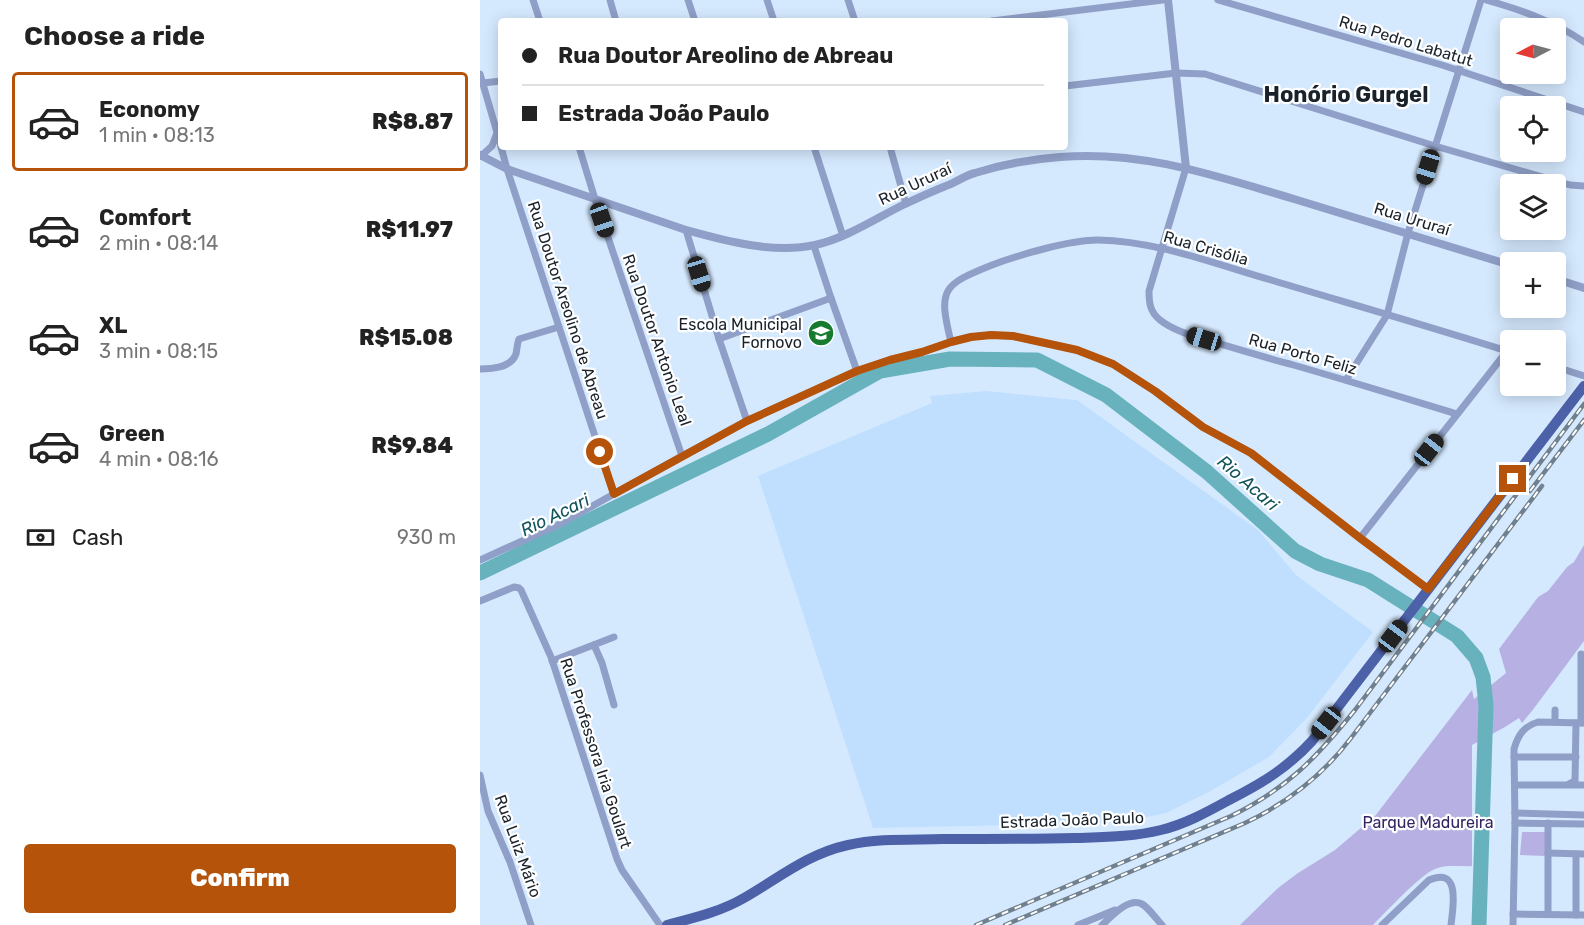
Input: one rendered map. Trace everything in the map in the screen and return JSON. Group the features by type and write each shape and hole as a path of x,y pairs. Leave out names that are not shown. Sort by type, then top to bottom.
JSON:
{"main road":[{"name":"Estrada João Paulo","path":"672,924 728,906 808,858 849,844 888,840 1117,837 1160,831 1195,817 1260,784 1278,773 1312,741 1584,386"}],"street":[{"path":"533,0 539,18"},
{"path":"610,0 615,18"},
{"path":"688,0 694,18"},
{"path":"767,0 773,18"},
{"path":"848,0 854,18"},
{"path":"1016,18 1163,0"},
{"path":"1168,0 1186,168"},
{"name":"Rua Pedro Labatut","path":"1218,0 1458,70 1584,112"},
{"path":"1347,380 1387,315 1408,233 1481,0"},
{"path":"1486,0 1542,18 1558,25 1584,42"},
{"path":"1068,86 1176,73 1217,77 1435,146 1570,185 1584,186"},
{"name":"Rua Doutor Areolino de Abreau","path":"480,74 498,136"},
{"path":"483,83 498,81"},
{"path":"481,155 492,146 497,133"},
{"name":"Rua Doutor Areolino de Abreau","path":"502,150 614,494"},
{"name":"Rua Doutor Antonio Leal","path":"580,150 682,456"},
{"path":"815,150 843,236"},
{"path":"891,150 906,204"},
{"name":"Rua Ururaí","path":"481,155 507,169 686,230 715,238 775,248 814,246 843,236 975,173 1029,160 1087,155 1146,159 1186,168 1500,262"},
{"name":"Rua Porto Feliz","path":"1186,168 1149,291 1150,306 1160,320 1184,333 1457,414"},
{"path":"686,230 747,421"},
{"name":"Rua Crisólia","path":"951,342 944,314 946,292 958,280 1023,256 1091,240 1161,248 1500,349"},
{"path":"814,246 857,371"},
{"path":"1566,282 1584,288"},
{"path":"719,339 831,298"},
{"path":"480,369 500,367 509,363 516,353 519,339 559,327"},
{"path":"480,560 562,523 747,421 857,371 951,342 991,335 1013,336 1077,350 1113,364 1155,391 1203,427 1251,453 1426,592"},
{"path":"1360,538 1500,363"},
{"path":"1566,370 1584,376"},
{"name":"Rua Professora Iria Goulart","path":"480,601 514,587 521,590 552,661 617,859 622,870 660,925"},
{"path":"552,661 614,638"},
{"path":"594,645 602,663 614,705"},
{"path":"1570,784 1575,781 1580,723 1581,654"},
{"path":"1555,710 1555,722"},
{"path":"1513,925 1516,740 1526,727 1538,722 1580,723"},
{"path":"1514,757 1576,757"},
{"name":"Rua Luiz Mário","path":"480,775 488,811 510,862 531,925"},
{"path":"1515,785 1584,785"},
{"path":"480,811 488,811"},
{"path":"1515,813 1584,815"},
{"path":"1515,823 1584,824"},
{"path":"1548,824 1548,914"},
{"path":"1514,914 1580,915 1580,854 1548,853"},
{"path":"1382,925 1429,880 1437,877 1445,878 1450,882 1453,890 1451,925"},
{"path":"1078,925 1135,903 1142,904 1162,925"},
{"path":"1102,925 1119,908"}],"shaded area":[{"path":"986,391 1077,400 1258,530 1296,575 1373,632 1307,718 1269,757 1209,792 1166,813 1125,822 873,828 758,476 932,403 930,396"}],"green space":[{"name":"Parque Madureira","path":"1584,545 1584,641 1522,723 1519,718 1472,745 1472,866 1435,869 1403,894 1373,925 1240,925 1278,888 1335,850 1375,816 1472,690 1474,699 1506,673 1499,649 1538,597 1548,591 1567,567 1574,562"},
{"path":"1522,832 1545,832 1545,856 1520,855"}],"waterway":[{"name":"Rio Acari","path":"480,573 768,434 880,371 950,359 1037,360 1106,395 1207,472 1295,551 1320,564 1368,580 1457,636 1476,658 1483,677 1486,705 1479,925"}],"railway":[{"path":"976,925 1231,816 1285,783 1314,757 1355,710 1584,404"},
{"path":"1530,491 1584,420"},
{"path":"1005,925 1245,823 1303,787 1329,764 1351,738 1542,486"}],"place":[{"name":"Escola Municipal Fornovo","path":"821,333"}],"district":[{"name":"Honório Gurgel","path":"1346,94"}],"route":[{"path":"600,452 614,494 747,421 857,371 951,342 991,335 1013,336 1077,350 1113,364 1155,391 1203,427 1251,453 1428,589 1513,479"}]}
